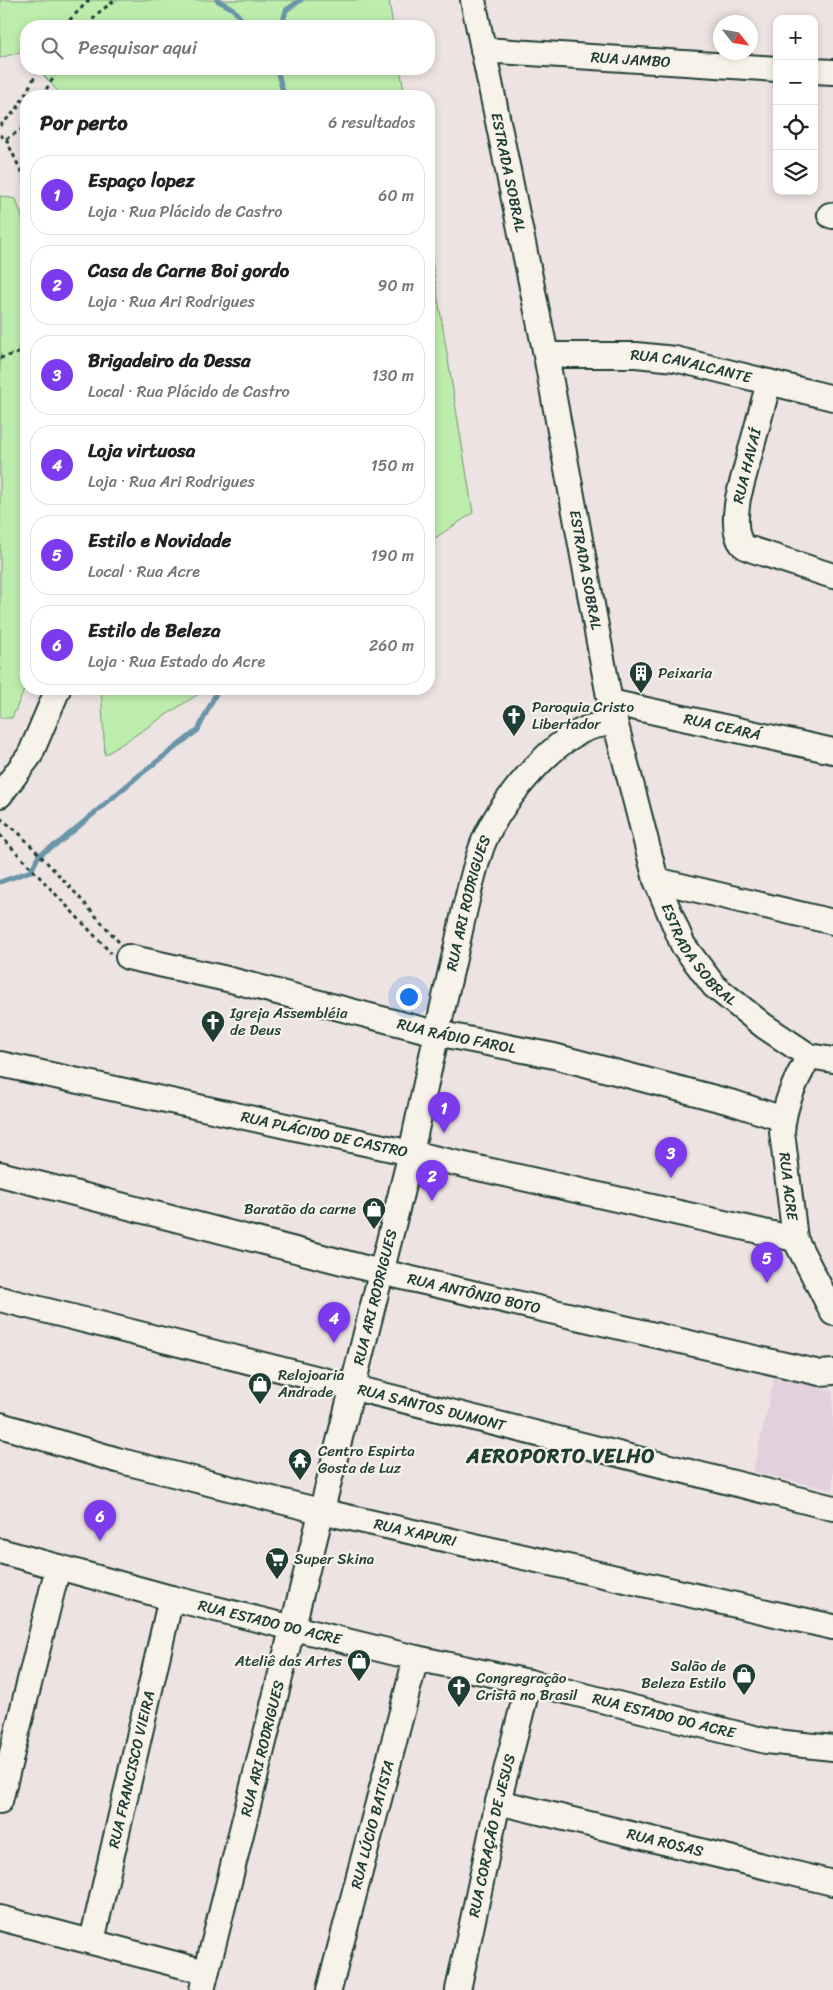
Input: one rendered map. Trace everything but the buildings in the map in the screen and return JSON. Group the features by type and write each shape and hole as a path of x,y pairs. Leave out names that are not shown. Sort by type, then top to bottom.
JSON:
{"street":[{"name":"ESTRADA SOBRAL","path":"473,0 546,355 613,712 656,880 683,944 714,986 764,1026 809,1056 833,1060"},
{"name":"RUA JAMBO","path":"483,50 773,70"},
{"path":"818,71 833,72"},
{"name":"RUA CAVALCANTE","path":"546,355 636,355 675,358 833,398"},
{"name":"RUA HAVAÍ","path":"769,382 738,498 736,518 738,537 742,545 753,550 833,576"},
{"path":"0,795 30,755 55,695"},
{"name":"RUA CEARÁ","path":"613,712 833,751"},
{"name":"RUA ARI RODRIGUES","path":"204,1981 411,1153 436,1033 472,880 483,844 500,814 537,765 557,746 613,712"},
{"path":"656,880 833,922"},
{"name":"RUA RÁDIO FAROL","path":"128,957 227,979 436,1033 554,1056 734,1103 783,1119"},
{"name":"RUA ACRE","path":"809,1056 790,1092 783,1119 782,1132 795,1239 833,1313"},
{"name":"RUA PLÁCIDO DE CASTRO","path":"0,1064 795,1239"},
{"name":"RUA ANTÔNIO BOTO","path":"0,1174 381,1272 820,1374 833,1372"},
{"name":"RUA SANTOS DUMONT","path":"0,1299 833,1508"},
{"name":"RUA XAPURI","path":"0,1425 117,1460 320,1511 833,1627"},
{"name":"RUA ESTADO DO ACRE","path":"0,1551 171,1598 416,1658 529,1682 766,1741 833,1748"},
{"path":"0,1801 58,1567"},
{"name":"RUA FRANCISCO VIEIRA","path":"92,1941 171,1598"},
{"name":"RUA LÚCIO BATISTA","path":"329,1990 416,1658"},
{"name":"RUA CORAÇÃO DE JESUS","path":"458,1990 498,1802 529,1682"},
{"name":"RUA ROSAS","path":"498,1802 833,1883"},
{"path":"0,1918 92,1941 204,1981"}],"path":[{"path":"70,20 89,0"},
{"path":"92,20 115,0"},
{"path":"27,90 36,75"},
{"path":"46,90 55,75"},
{"path":"0,126 20,102"},
{"path":"6,139 20,131"},
{"path":"0,135 6,139 20,169"},
{"path":"0,358 20,353"},
{"path":"0,818 18,832 70,886 122,946 128,957"},
{"path":"0,835 109,952 128,957"}],"shaded area":[{"path":"775,1373 833,1391 833,1490 753,1472"}],"green space":[{"path":"0,0 389,0 392,20 20,20 20,52 0,58"},
{"path":"43,75 401,75 404,90 57,90"},
{"path":"0,196 16,199 20,211 20,695 22,695 12,718 0,718"},
{"path":"435,280 473,513 435,538"},
{"path":"101,695 197,695 105,755"}],"waterway":[{"path":"217,0 233,9 242,20"},
{"path":"284,20 286,10 301,0"},
{"path":"279,75 282,90"},
{"path":"0,882 31,871 39,855 60,842 137,777 198,730 215,695"}],"place":[{"name":"Peixaria","path":"641,694"},
{"name":"Paroquia Cristo Libertador","path":"514,737"},
{"name":"Igreja Assembléia de Deus","path":"213,1043"},
{"name":"Espaço lopez","path":"444,1133"},
{"name":"Brigadeiro da Dessa","path":"671,1178"},
{"name":"Casa de Carne Boi gordo","path":"432,1201"},
{"name":"Baratão da carne","path":"374,1230"},
{"name":"Estilo e Novidade","path":"767,1283"},
{"name":"Loja virtuosa","path":"334,1343"},
{"name":"Relojoaria Andrade","path":"260,1405"},
{"name":"Centro Espirta Gosta de Luz","path":"300,1481"},
{"name":"Estilo de Beleza","path":"100,1541"},
{"name":"Super Skina","path":"277,1580"},
{"name":"Ateliê das Artes","path":"359,1682"},
{"name":"Salão de Beleza Estilo","path":"744,1696"},
{"name":"Congregração Cristã no Brasil","path":"459,1708"}],"district":[{"name":"AEROPORTO VELHO","path":"561,1456"}]}
